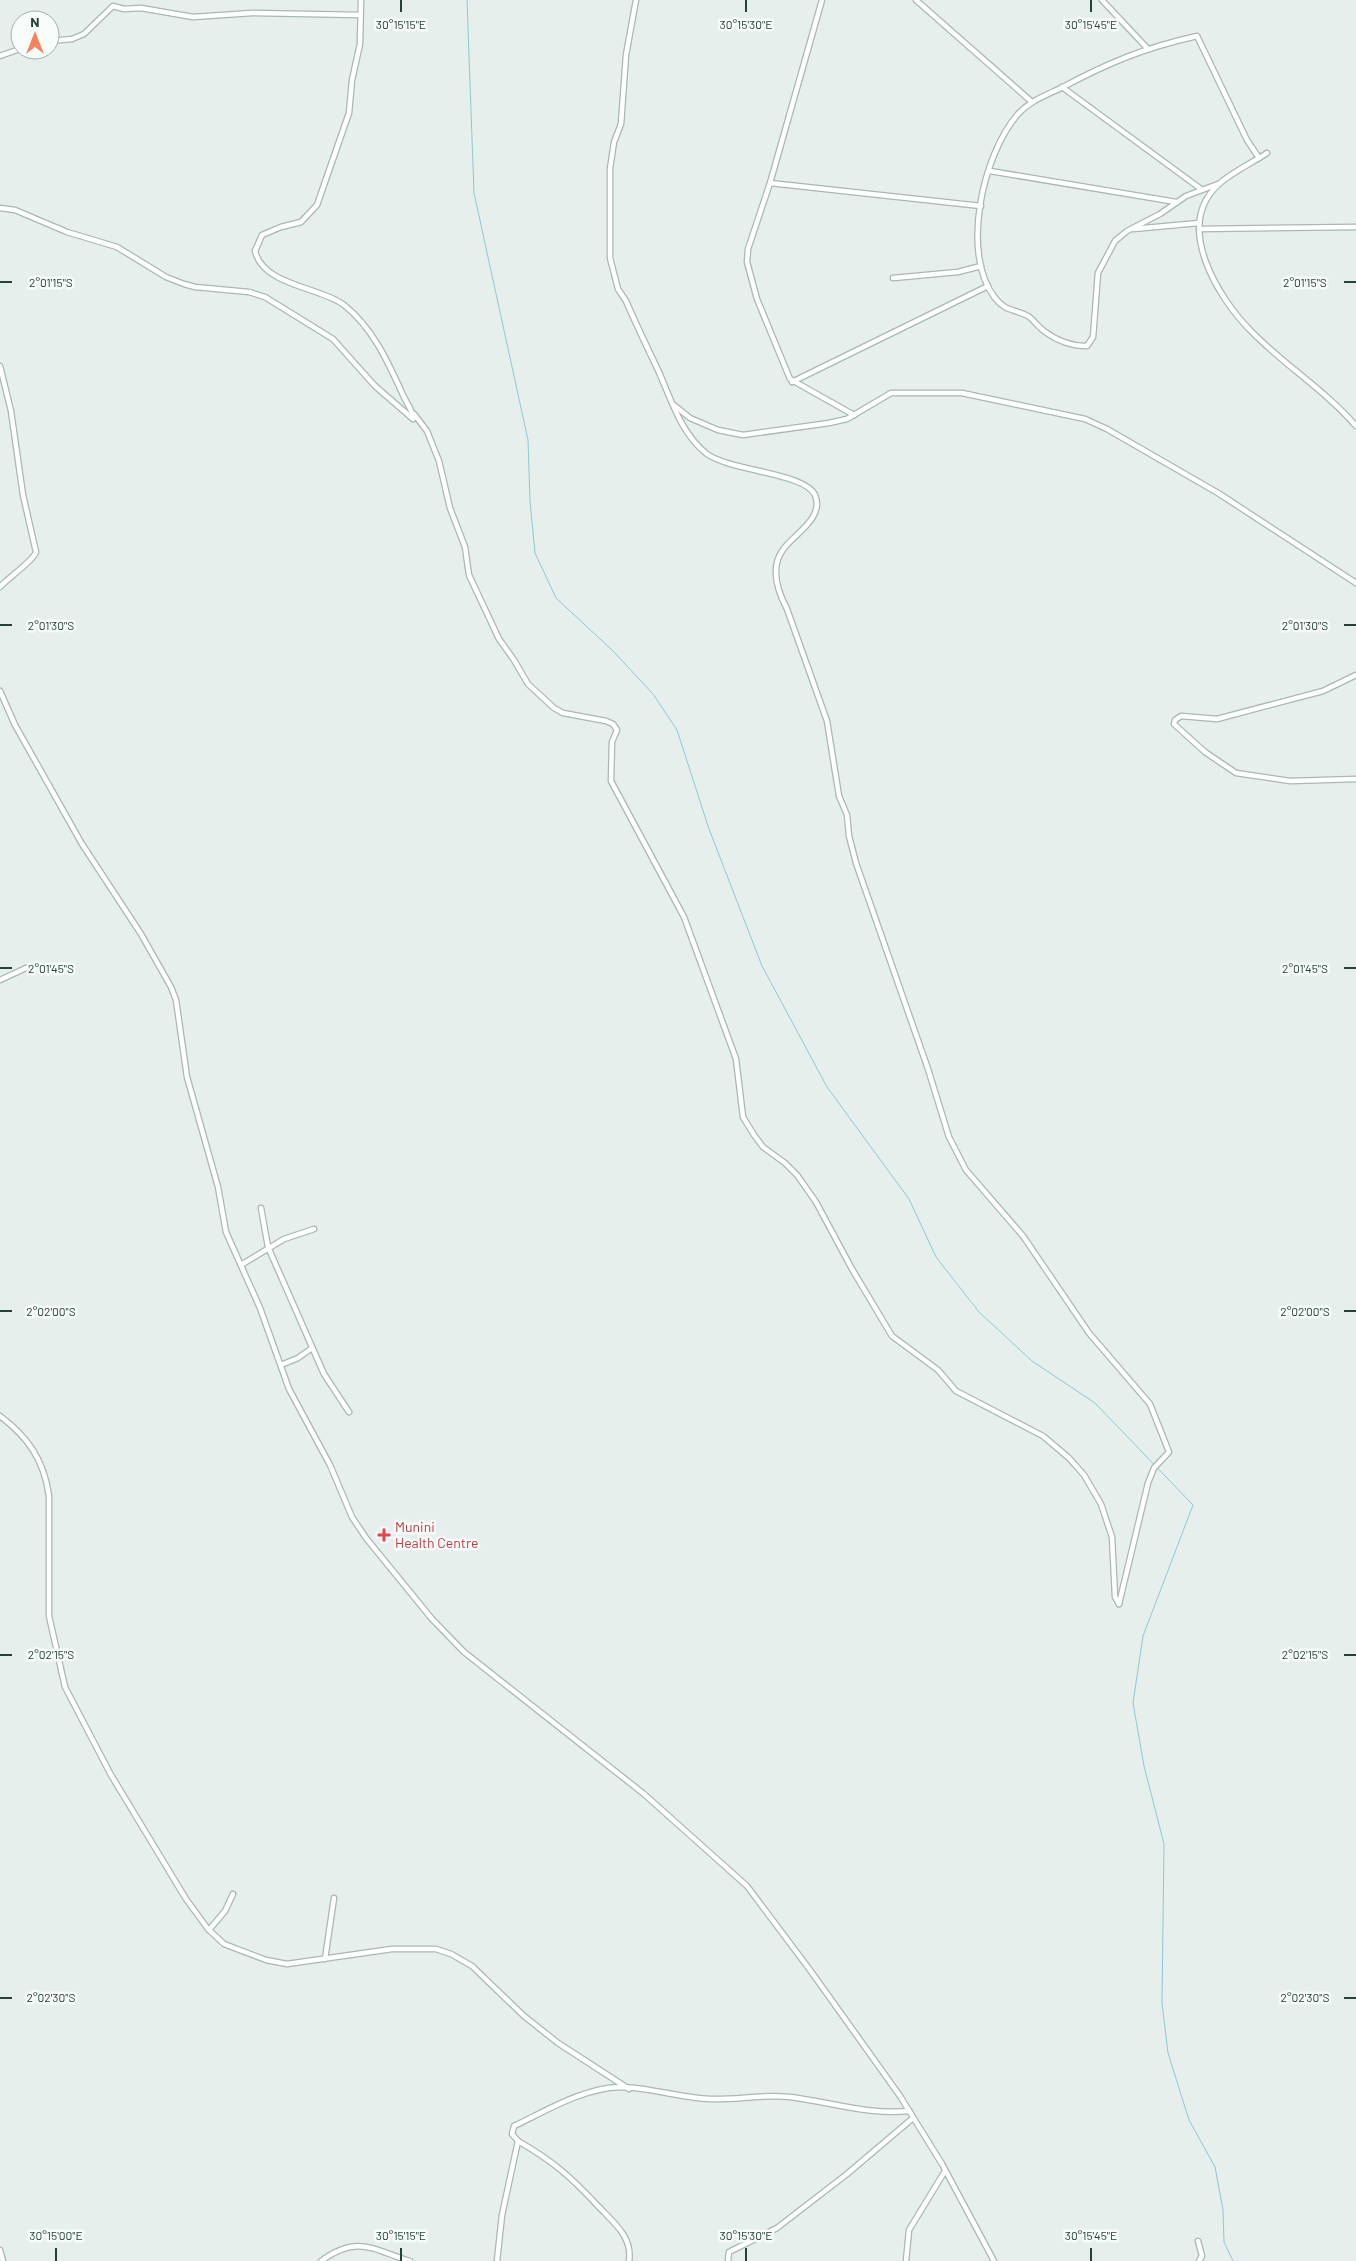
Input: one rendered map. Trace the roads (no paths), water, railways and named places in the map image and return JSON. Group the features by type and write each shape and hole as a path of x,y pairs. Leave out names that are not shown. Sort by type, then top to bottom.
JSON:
{"street":[{"path":"361,0 360,44 352,80 349,113 317,205 301,222 281,227 262,235 255,251 259,261 268,270 298,287 342,304 358,318 383,352 413,419"},
{"path":"413,419 414,414 427,431 442,470 450,508 465,548 470,575 482,605 499,639 528,684 554,708 563,713 606,720 613,724 617,730 612,742 611,781 684,917 736,1060 743,1117 763,1147 785,1163 797,1175 816,1202 852,1269 892,1336 938,1370 956,1390 1043,1436 1081,1470 1089,1481 1108,1520 1112,1537 1115,1597 1119,1604 1148,1484 1154,1468 1169,1452 1150,1404 1089,1333 1023,1236 966,1170 949,1137 928,1069 856,863 849,836 847,815 839,796 827,721 787,609 779,594 776,576 782,551 809,523 816,504 816,496 805,486 774,474 720,462 694,442 673,404 626,301 618,289 610,258 610,170 614,142 621,124 626,55 636,0"},
{"path":"822,0 770,183 748,249 748,268 757,298 792,382 854,415"},
{"path":"916,0 1032,102"},
{"path":"1102,0 1147,48"},
{"path":"60,40 72,39 84,34 113,6 124,9 141,8 193,17 252,13 360,15"},
{"path":"1259,158 1247,140 1197,36 1147,48 1100,67 1032,102 1019,114 1006,132 994,156 981,206 978,250 988,286 996,299 1009,310 1028,316 1045,332 1069,344 1086,346 1093,337 1098,273 1112,246 1130,229 1160,214 1176,202 1201,189 1218,184 1267,153"},
{"path":"1062,87 1201,189"},
{"path":"990,171 1176,202"},
{"path":"770,183 981,206"},
{"path":"1218,184 1206,201 1199,223 1201,249 1217,285 1244,323 1327,396 1356,426"},
{"path":"0,208 15,210 60,230 117,248 166,277 184,284 195,287 249,292 265,297 333,339 376,386 413,419"},
{"path":"1130,229 1199,223"},
{"path":"1199,229 1356,227"},
{"path":"893,278 958,272 981,266"},
{"path":"792,382 988,286"},
{"path":"0,366 9,403 23,495 36,552 32,560 16,570 0,587"},
{"path":"673,404 690,418 731,434 752,434 829,423 854,415 891,393 962,393 1084,419 1107,429 1210,488 1356,583"},
{"path":"1356,675 1323,691 1283,702 1217,719 1181,716 1175,720 1174,724 1205,752 1236,773 1290,781 1356,779"},
{"path":"0,691 15,725 82,844 141,934 171,987 176,1000 187,1077 216,1178 220,1210 226,1232 260,1308 289,1389 330,1465 352,1516 366,1538 432,1619 464,1652 644,1794 746,1886 810,1970 910,2111 994,2261"},
{"path":"0,980 26,968"},
{"path":"261,1208 268,1247 324,1374 349,1412"},
{"path":"241,1265 268,1247 293,1235 314,1229"},
{"path":"281,1365 298,1358 312,1348"},
{"path":"0,1416 26,1438 40,1458 46,1478 49,1496 49,1616 65,1687 115,1783 186,1899 209,1930 224,1944 266,1960 287,1964 415,1948 436,1949 451,1954 472,1966 524,2016 558,2043 629,2089"},
{"path":"209,1930 225,1911 233,1894"},
{"path":"325,1958 334,1898"},
{"path":"629,2261 626,2238 616,2223 565,2171 518,2141 512,2134 514,2126 564,2103 604,2090 621,2087 708,2099 788,2097 847,2109 891,2113 910,2111"},
{"path":"728,2261 729,2252 777,2228 847,2174 913,2118"},
{"path":"497,2261 502,2215 518,2141"},
{"path":"906,2261 909,2230 945,2171"},
{"path":"1198,2241 1202,2256 1199,2261"},
{"path":"321,2261 347,2247 360,2245 410,2261"},
{"path":"0,2250 3,2261"}],"waterway":[{"path":"467,0 474,193 528,440 530,501 535,553 556,598 613,651 653,694 677,730 709,829 762,966 827,1087 909,1199 936,1257 979,1312 1032,1361 1095,1403 1193,1505 1143,1636 1133,1703 1144,1766 1164,1844 1162,2003 1168,2053 1189,2120 1215,2167 1223,2210 1224,2242 1233,2261"}],"place":[{"name":"Munini Health Centre","path":"384,1535"}]}
